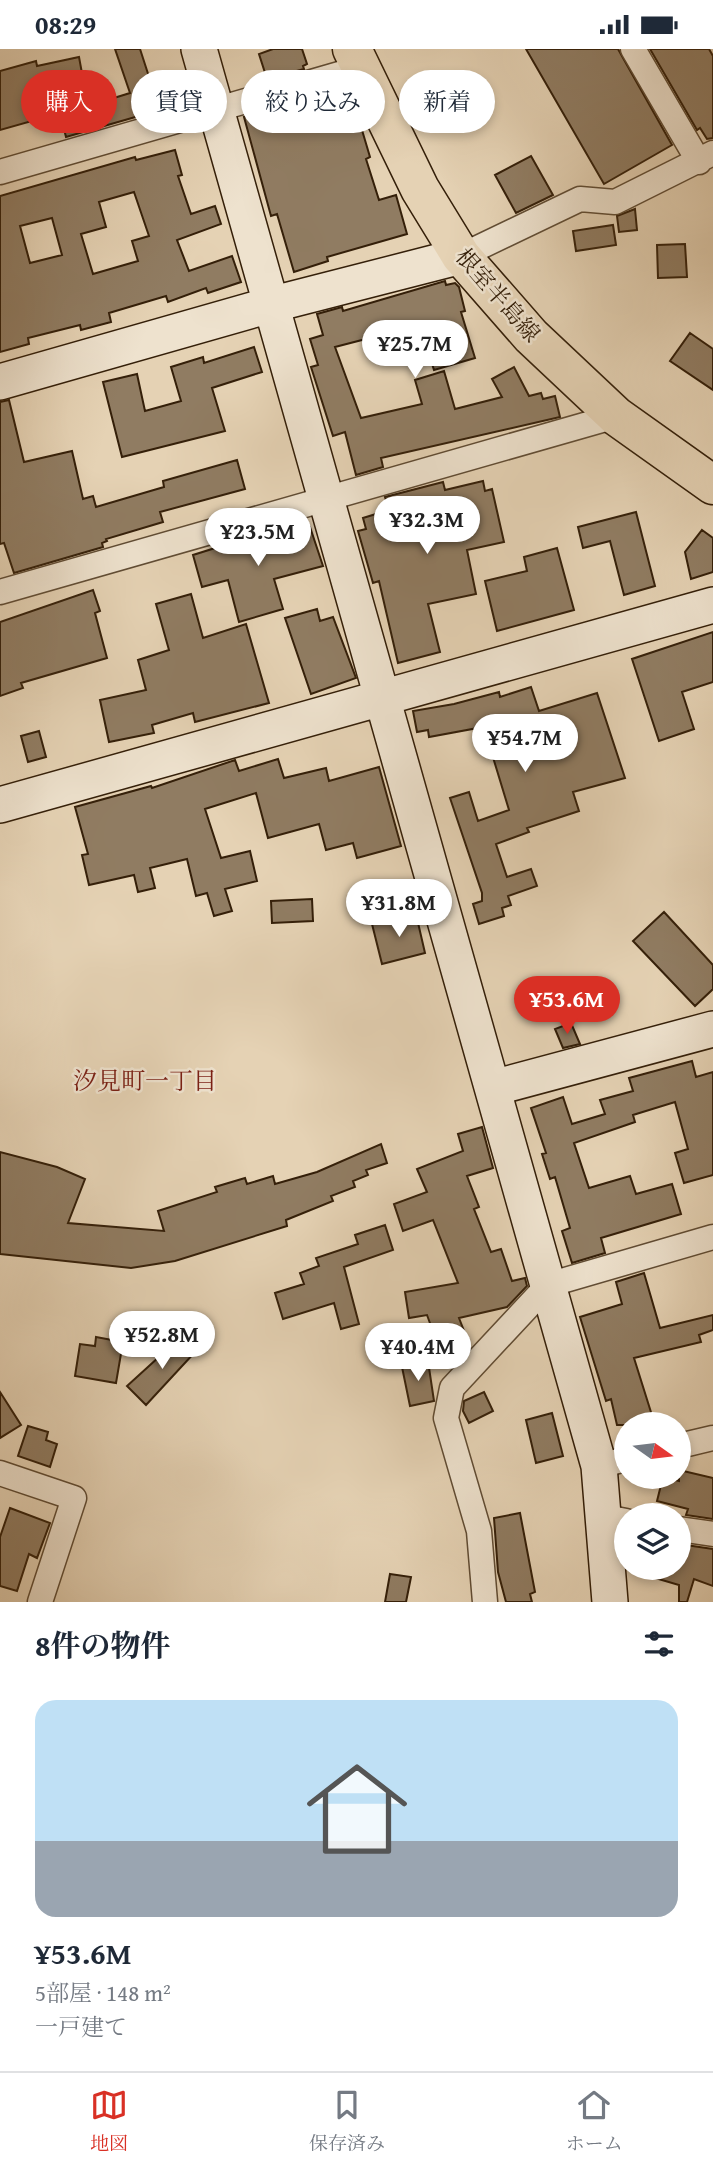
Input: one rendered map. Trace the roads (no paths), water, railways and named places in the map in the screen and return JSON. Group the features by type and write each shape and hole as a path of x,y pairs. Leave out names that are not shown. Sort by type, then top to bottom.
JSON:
{"main road":[{"name":"根室半島線","path":"356,58 420,189 461,256 531,336 616,416 713,485"}],"street":[{"path":"199,49 205,70"},
{"path":"0,382 270,305 461,256 580,199 615,202 706,157 633,49"},
{"path":"227,106 356,58"},
{"path":"0,172 136,133"},
{"path":"222,133 548,1285 613,1462 615,1503"},
{"path":"0,592 616,416"},
{"path":"0,805 713,605"},
{"path":"493,1088 713,1029"},
{"path":"485,1602 480,1531 446,1418 452,1388 548,1285 713,1237"},
{"path":"691,1443 713,1438"},
{"path":"0,1472 74,1499 40,1602"},
{"path":"691,1531 713,1534"},
{"path":"610,1602 614,1547"}],"district":[{"name":"汐見町一丁目","path":"145,1081"}]}
